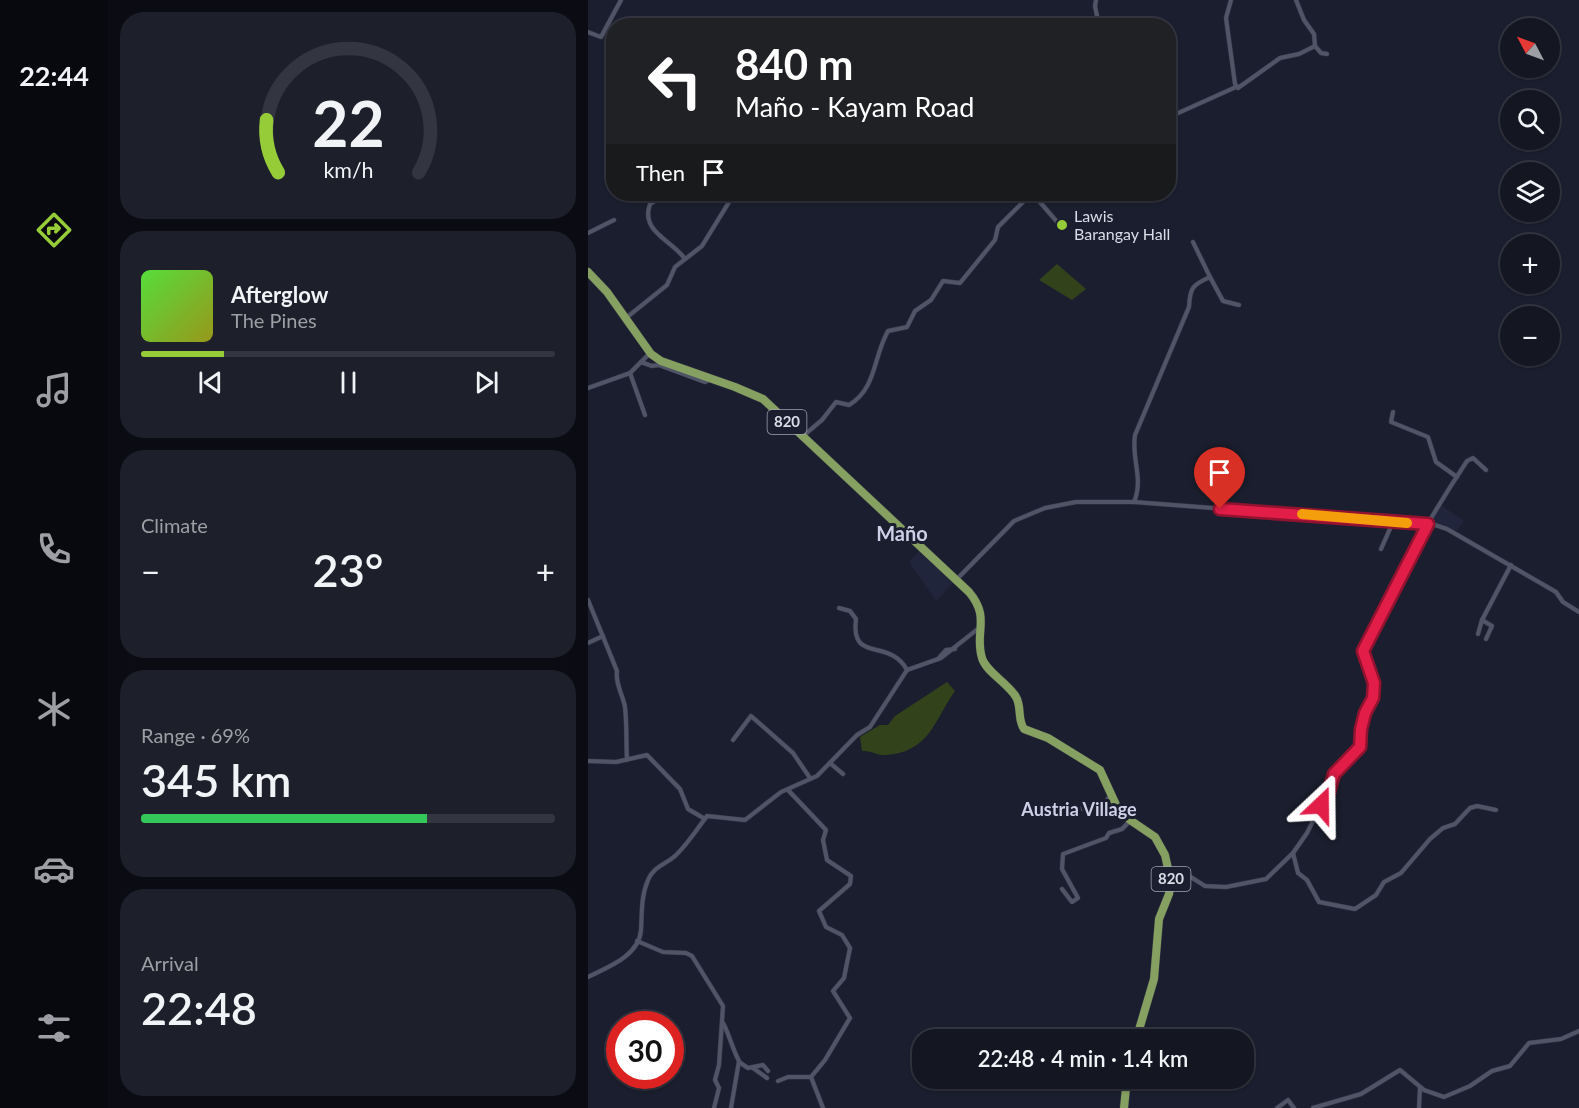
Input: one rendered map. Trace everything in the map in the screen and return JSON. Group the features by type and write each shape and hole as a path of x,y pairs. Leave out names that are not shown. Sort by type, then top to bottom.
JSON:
{"highway":[{"name":"820","path":"588,272 650,353 661,361 763,399 956,580 975,599 980,609 982,626 980,643 983,662 1004,680 1015,696 1019,720 1024,729 1048,738 1097,768 1117,807 1130,820 1155,837 1162,846 1171,882 1160,919 1154,980 1139,1029"},
{"path":"1124,1108 1125,1089"}],"street":[{"path":"611,18 621,0"},
{"path":"1096,0 1097,18"},
{"path":"1231,0 1226,18 1236,87"},
{"path":"1296,0 1304,20 1314,34 1315,46 1321,53 1327,54"},
{"path":"588,32 601,37 606,28"},
{"path":"1176,114 1244,85 1280,58 1299,54 1315,46"},
{"path":"655,201 650,204 647,215 655,232 685,259"},
{"path":"625,319 667,285 675,267 702,246 730,201"},
{"path":"803,436 822,420 836,402 849,405 864,393 871,381 886,333 907,327 915,311 931,300 943,281 960,283 995,240 998,227 1025,201"},
{"path":"1038,201 1058,223"},
{"path":"588,233 614,220"},
{"path":"1193,242 1223,301 1239,305"},
{"path":"1134,502 1140,482 1134,455 1135,435 1189,307 1190,289 1194,284 1210,277"},
{"path":"588,388 630,373 650,353"},
{"path":"641,362 652,366 659,365 705,382 712,379"},
{"path":"630,373 645,415"},
{"path":"1393,412 1391,422 1428,437 1436,462 1457,477"},
{"path":"1169,869 1186,874 1205,886 1226,887 1266,879 1293,853 1313,824 1321,805 1327,799 1334,774 1360,747 1361,729 1365,713 1373,698 1374,683 1363,651 1428,524 1457,477 1471,457 1486,470"},
{"path":"956,580 1018,518 1045,508 1076,502 1134,502 1428,524 1447,529 1556,592 1563,602 1579,612"},
{"path":"1381,549 1393,522"},
{"path":"1478,634 1482,620 1511,566"},
{"path":"588,600 617,671 617,683 624,704 627,760"},
{"path":"839,608 850,611 856,620 857,641 864,647 893,653 907,670"},
{"path":"1482,620 1492,626 1486,639"},
{"path":"588,977 625,956 637,941 640,932 641,905 647,880 659,866 675,856 705,819 713,815 742,821 772,798 817,776 857,735 870,727 907,670 938,660 982,626"},
{"path":"588,643 603,636"},
{"path":"733,740 751,716 794,753 810,778"},
{"path":"588,761 627,760 647,755 680,789 688,808 705,819"},
{"path":"830,763 843,774"},
{"path":"788,790 826,830 823,840 827,860 844,870 851,880 819,911 826,927 842,935 850,948 844,978 833,991 849,1017 849,1022 811,1077"},
{"path":"1045,806 1099,810 1112,794"},
{"path":"1293,853 1298,873 1307,880 1319,902 1355,909 1376,895 1384,882 1401,873 1430,839 1443,828 1455,824 1470,808 1478,806 1496,810"},
{"path":"1062,889 1072,903 1078,898 1062,869 1063,854 1106,838 1110,833 1122,829 1130,820"},
{"path":"637,941 663,952 686,953 692,956 721,1000 723,1023 719,1065 715,1076 719,1088 714,1108"},
{"path":"723,1023 732,1039 732,1050 739,1061 766,1078"},
{"path":"1313,1108 1361,1094 1400,1070 1420,1087 1439,1096 1456,1094 1492,1071 1510,1066 1529,1043 1561,1039 1579,1031"},
{"path":"731,1108 739,1061"},
{"path":"752,1068 763,1065 768,1071"},
{"path":"778,1081 788,1077 811,1077"},
{"path":"811,1077 823,1108"},
{"path":"1419,1108 1420,1087"},
{"path":"1277,1108 1288,1100 1294,1108"}],"shaded area":[{"path":"1441,505 1464,521 1456,531 1431,522"},
{"path":"920,550 954,582 936,601 909,562"}],"green space":[{"path":"1057,264 1086,289 1072,300 1039,280"},
{"path":"947,682 955,691 929,734 921,742 900,753 882,755 862,751 860,737 880,725 888,725 895,716"}],"slow traffic":[{"path":"1302,514 1407,523"}],"place":[{"name":"Lawis Barangay Hall","path":"1062,225"}],"district":[{"name":"Maño","path":"902,534"},
{"name":"Austria Village","path":"1079,810"}],"route":[{"path":"1220,509 1428,524 1363,651 1374,683 1373,698 1365,713 1361,729 1360,747 1334,774 1327,799 1321,805"}]}
